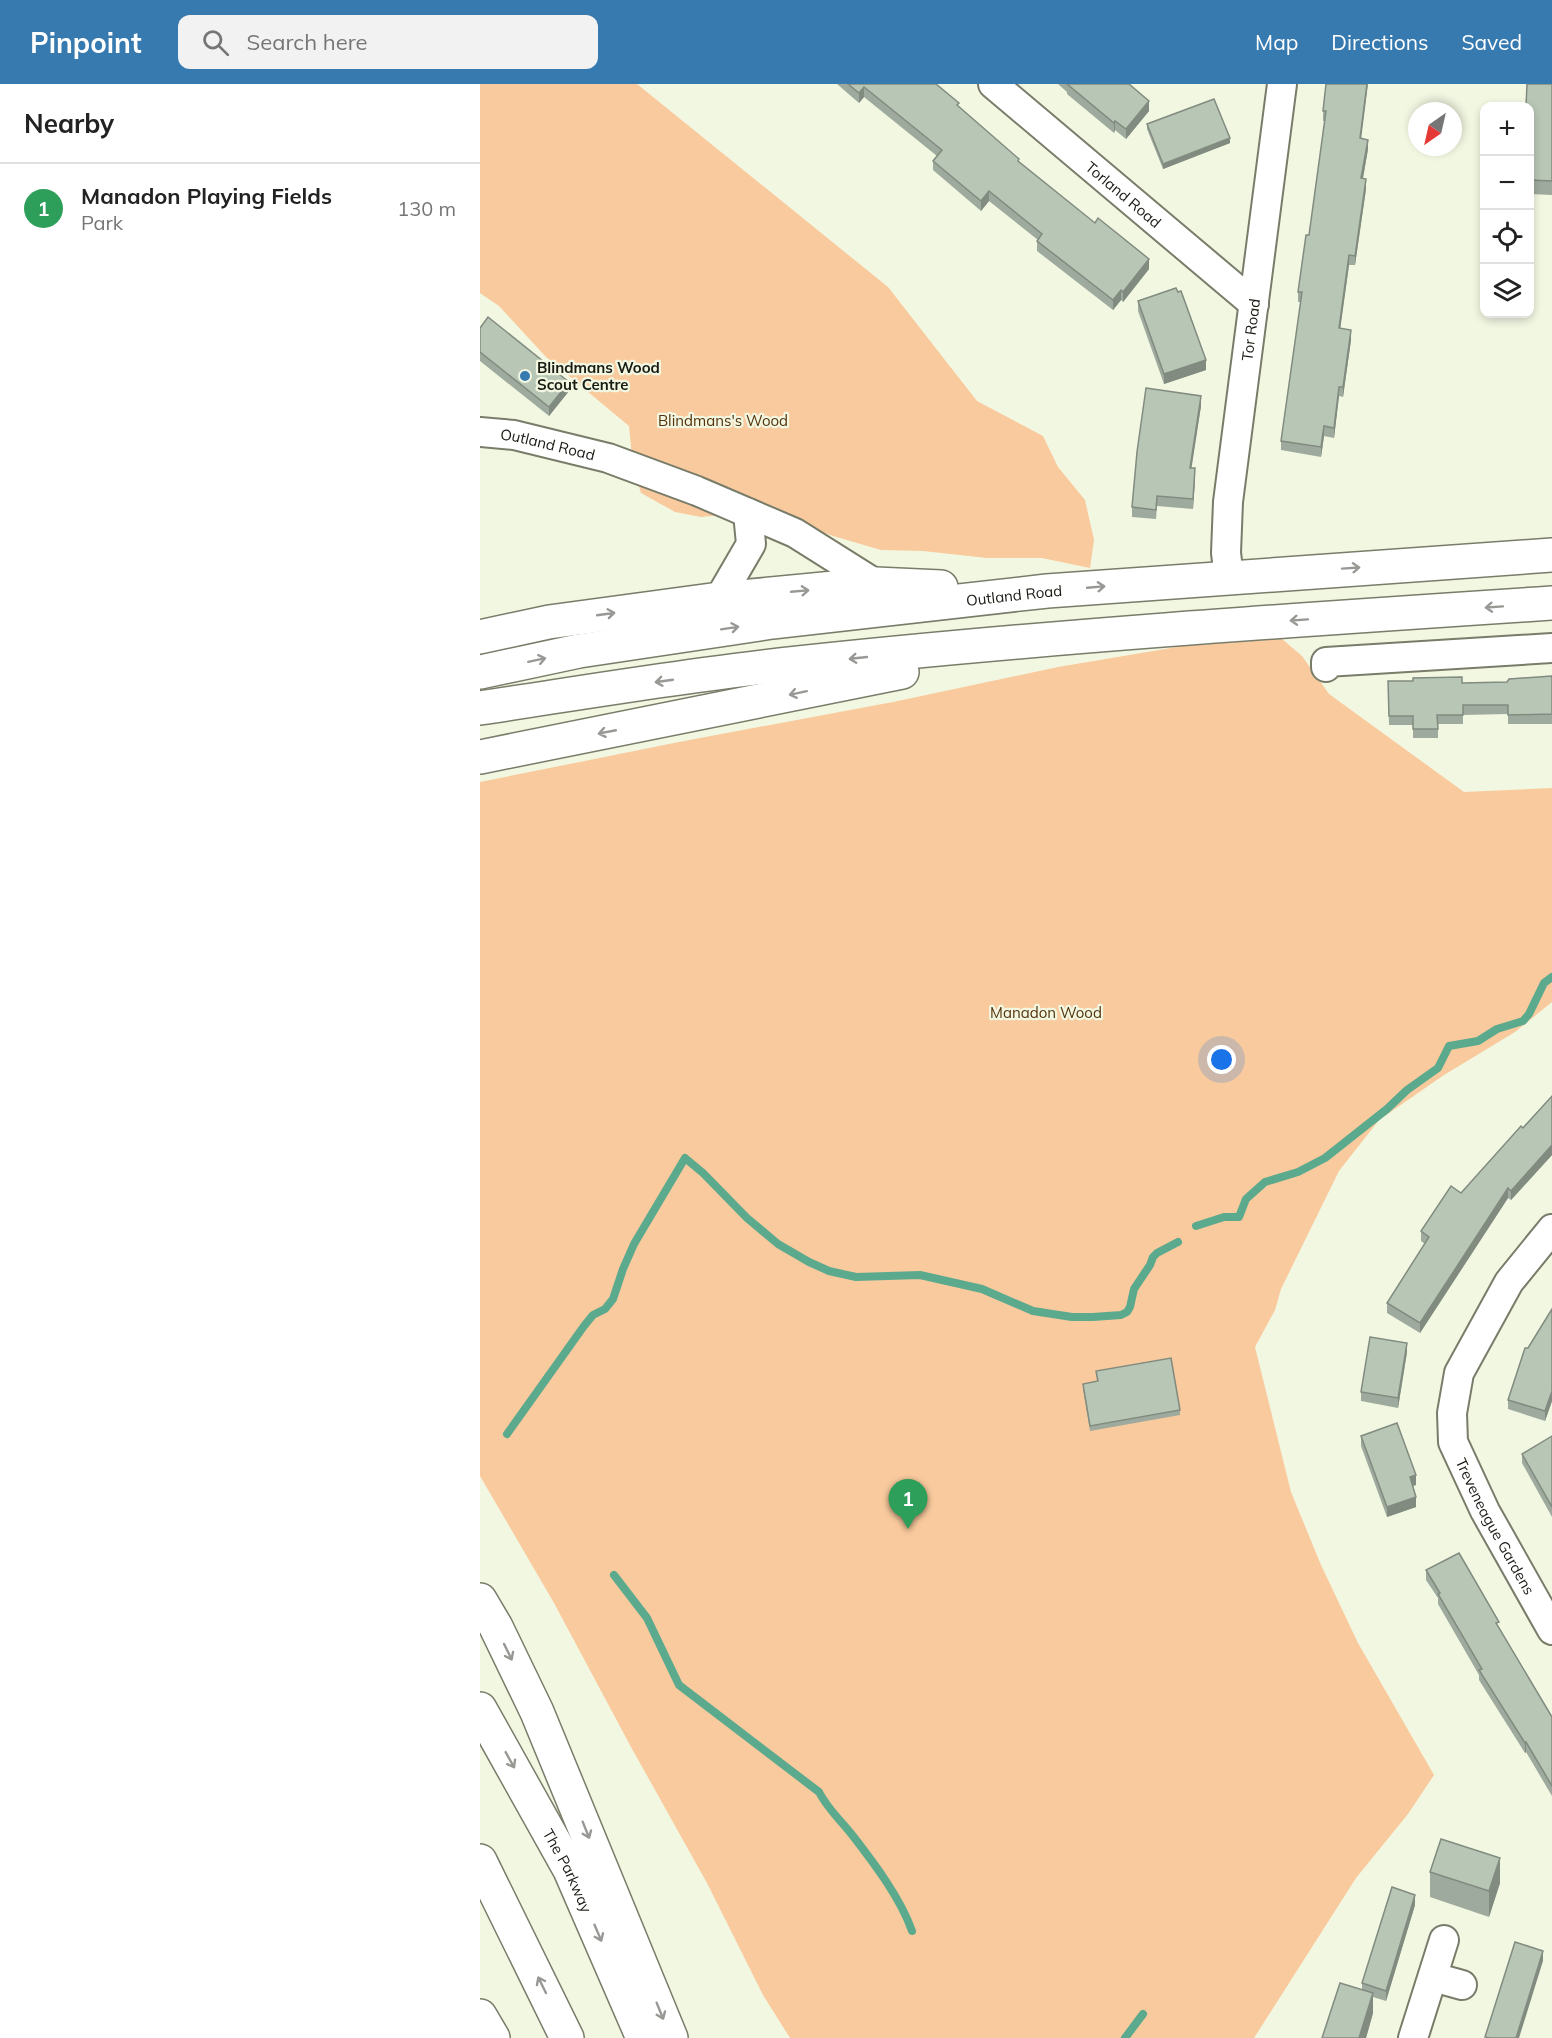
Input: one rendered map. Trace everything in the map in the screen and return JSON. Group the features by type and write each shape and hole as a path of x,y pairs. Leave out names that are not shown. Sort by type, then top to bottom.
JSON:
{"main road":[{"name":"Outland Road","path":"480,672 579,651 772,622 1047,591 1552,555"},
{"path":"480,636 549,622 719,599 876,584 1047,591"},
{"path":"480,708 778,666 1073,637 1209,625 1552,603"},
{"path":"480,757 1073,637"},
{"path":"480,1600 496,1627 537,1712 671,2038"},
{"name":"The Parkway","path":"480,1709 570,1870 643,2038"},
{"path":"480,1861 567,2038"},
{"path":"480,2016 493,2038"}],"street":[{"name":"Torland Road","path":"993,84 1254,304"},
{"name":"Tor Road","path":"1229,577 1226,553 1228,502 1281,84"},
{"name":"Outland Road","path":"480,432 514,435 609,458 697,491 795,533 876,584"},
{"path":"719,599 751,544 748,513"},
{"path":"1326,667 1326,662 1552,648"},
{"name":"Treveneague Gardens","path":"1552,1229 1509,1282 1459,1373 1452,1413 1453,1442 1485,1510 1552,1630"},
{"path":"1413,2038 1444,1940"},
{"path":"1433,1977 1462,1985"}],"green space":[{"name":"Blindmans's Wood","path":"480,84 637,84 888,287 977,401 1043,436 1058,467 1085,500 1094,540 1090,568 1042,558 987,558 923,551 881,550 833,536 766,511 701,517 675,512 641,493 633,467 629,426 546,357 499,306 480,293"},
{"name":"Manadon Wood","path":"1282,639 1302,656 1329,694 1464,792 1552,788 1552,1002 1515,1032 1444,1075 1379,1120 1339,1171 1281,1289 1275,1310 1255,1347 1291,1492 1321,1565 1358,1643 1434,1775 1408,1814 1356,1878 1254,2038 790,2038 763,1995 707,1883 554,1603 480,1476 480,782 893,702 1058,667 1183,646"}],"building":[{"path":"848,84 936,84 1019,159 1018,161 1095,223 1098,218 1149,259 1123,292 1121,290 1113,300 1037,241 1042,234 989,191 981,201 933,161 942,150 864,87 859,93"},
{"path":"1067,84 1129,84 1149,101 1126,129 1115,121 1114,123"},
{"path":"1326,84 1367,84 1360,138 1368,140 1361,178 1366,179 1355,256 1349,255 1339,328 1351,330 1343,387 1339,387 1334,428 1324,426 1321,447 1281,441 1302,292 1298,292 1306,235 1309,235 1326,111 1323,111"},
{"path":"1527,84 1552,84 1552,181 1534,180 1534,102 1526,102"},
{"path":"1214,99 1230,138 1163,164 1147,124"},
{"path":"1176,288 1178,292 1181,291 1206,360 1164,374 1138,301"},
{"name":"Blindmans Wood Scout Centre","path":"488,317 569,382 549,407 480,352 480,328"},
{"path":"1146,388 1201,396 1190,468 1195,468 1193,499 1157,496 1156,510 1132,507"},
{"path":"1552,676 1552,714 1508,715 1508,705 1463,705 1463,715 1437,715 1438,729 1413,729 1413,716 1389,716 1388,681 1462,677 1462,683 1507,682 1509,679"},
{"path":"1552,1096 1552,1145 1511,1191 1508,1188 1420,1323 1387,1303 1429,1237 1421,1231 1451,1186 1461,1193 1521,1126 1523,1128"},
{"path":"1552,1309 1552,1391 1545,1411 1508,1400 1525,1348 1528,1348"},
{"path":"1370,1337 1407,1343 1398,1398 1361,1392"},
{"path":"1171,1358 1180,1410 1090,1426 1083,1384 1098,1381 1096,1371"},
{"path":"1397,1423 1416,1475 1410,1477 1416,1497 1387,1507 1361,1436"},
{"path":"1552,1436 1552,1507 1522,1454"},
{"path":"1459,1553 1499,1622 1496,1623 1552,1717 1552,1786 1479,1670 1482,1669 1426,1570"},
{"path":"1441,1839 1500,1858 1489,1891 1430,1872"},
{"path":"1392,1887 1415,1895 1386,1991 1362,1983"},
{"path":"1515,1942 1543,1951 1516,2038 1485,2037"},
{"path":"1340,1983 1373,1993 1359,2038 1322,2038"}],"waterway":[{"path":"1196,1226 1224,1217 1239,1217 1246,1199 1265,1182 1298,1172 1325,1158 1387,1109 1407,1090 1438,1068 1449,1046 1478,1041 1497,1029 1523,1021 1529,1014 1544,983 1552,977"},
{"path":"507,1434 584,1326 593,1315 605,1309 613,1299 634,1244 685,1158 747,1218 778,1244 829,1271 856,1277 920,1275 982,1289 1033,1311 1072,1317 1121,1315 1130,1307 1134,1289 1153,1257 1178,1242"},
{"path":"614,1575 647,1618 679,1685 819,1792 870,1858 901,1906 912,1931"},
{"path":"1125,2038 1143,2014"}],"place":[{"name":"Blindmans Wood Scout Centre","path":"525,376"},
{"name":"Manadon Playing Fields","path":"908,1529"}]}
